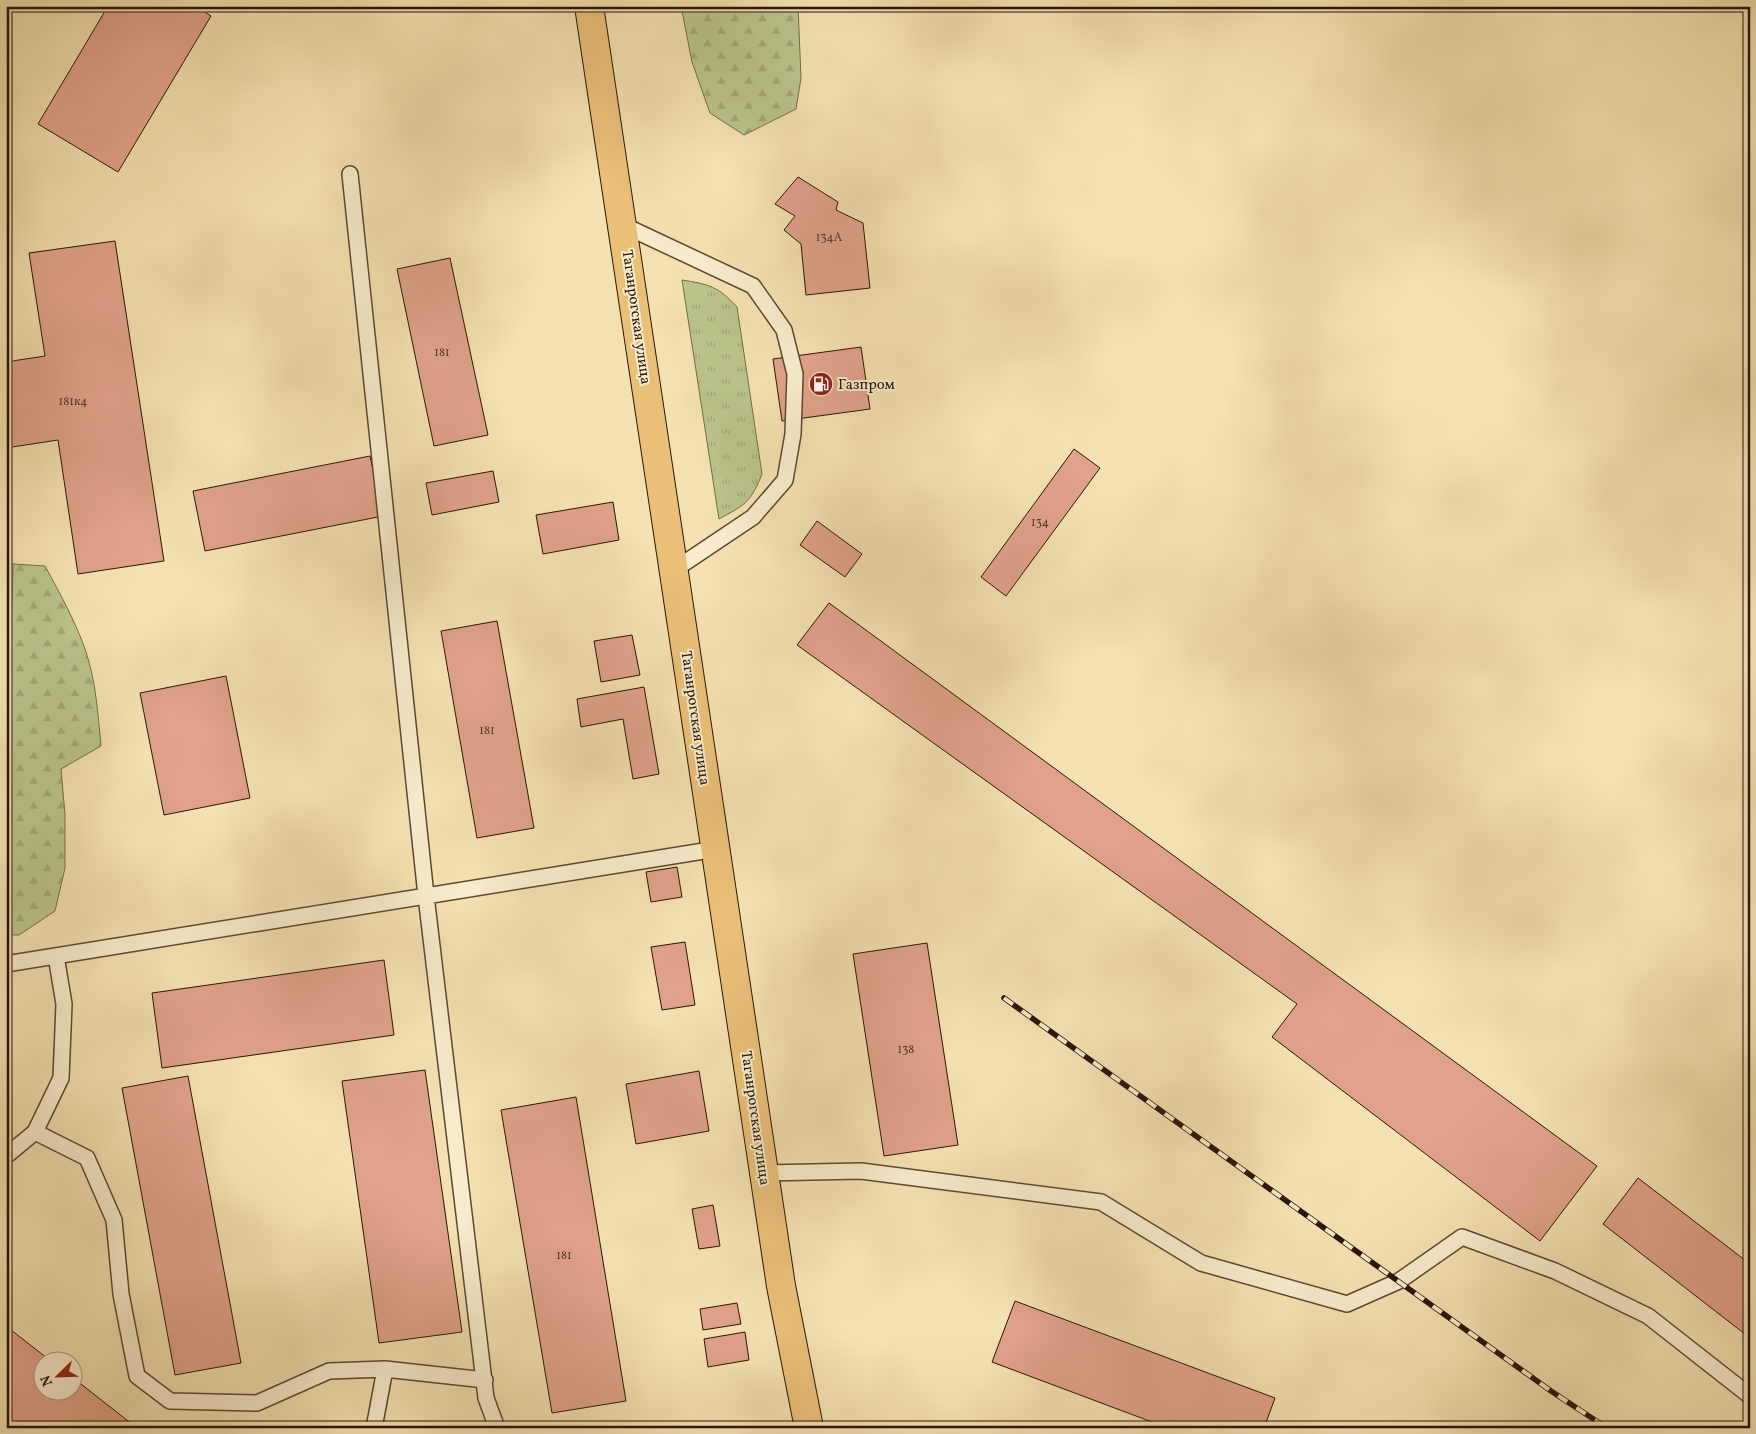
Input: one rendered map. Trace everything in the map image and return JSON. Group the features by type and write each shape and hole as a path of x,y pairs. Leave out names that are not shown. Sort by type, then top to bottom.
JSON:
{"main road":[{"name":"Таганрогская улица","path":"589,6 781,1286 810,1428"}],"lane":[{"path":"350,174 426,896 486,1398 497,1428"},
{"path":"623,226 753,286 784,330 795,374 793,434 785,480 753,517 674,570"},
{"path":"6,964 716,848"},
{"path":"6,1156 35,1132 61,1078 64,1004 56,956"},
{"path":"35,1132 87,1158 114,1220 121,1294 137,1376 170,1401 257,1403 330,1371 384,1369 484,1380"},
{"path":"764,1173 861,1171 1101,1202 1201,1263 1347,1304 1399,1282 1462,1237 1555,1271 1648,1316 1750,1396"},
{"path":"374,1428 384,1369"}],"green space":[{"path":"681,6 798,6 801,78 796,109 744,135 710,113 692,62"},
{"path":"682,280 713,287 725,295 737,307 762,474 746,502 719,519"},
{"path":"13,564 45,566 73,619 86,652 92,675 101,746 61,769 65,815 65,868 55,911 19,935 6,935 6,612 12,607"}],"building":[{"path":"108,6 195,6 211,16 118,172 38,124"},
{"path":"798,177 838,202 836,210 863,223 870,288 806,295 801,244 784,230 795,216 775,204"},
{"path":"115,241 164,561 78,574 58,440 6,448 6,362 45,356 29,253"},
{"path":"450,258 488,435 434,446 397,269"},
{"name":"Газпром","path":"861,347 870,409 782,421 773,359"},
{"path":"1074,449 1100,468 1006,596 981,577"},
{"path":"370,456 383,516 205,551 193,491"},
{"path":"493,471 499,502 432,515 426,483"},
{"path":"613,502 619,540 543,554 536,515"},
{"path":"817,521 862,554 845,577 800,545"},
{"path":"829,603 1597,1166 1540,1241 1272,1037 1297,1004 797,645"},
{"path":"497,621 534,828 477,838 441,631"},
{"path":"632,635 640,675 601,682 594,641"},
{"path":"226,676 250,798 164,815 140,693"},
{"path":"644,687 659,774 633,779 623,719 581,727 577,699"},
{"path":"677,867 682,897 651,902 646,872"},
{"path":"685,942 695,1005 662,1010 651,947"},
{"path":"927,943 958,1145 884,1156 853,954"},
{"path":"384,960 394,1035 162,1068 152,993"},
{"path":"425,1070 462,1332 379,1343 342,1081"},
{"path":"699,1071 709,1131 636,1144 626,1084"},
{"path":"188,1076 241,1363 175,1375 122,1088"},
{"path":"576,1097 626,1401 552,1413 501,1110"},
{"path":"1638,1178 1750,1264 1750,1338 1603,1224"},
{"path":"713,1205 720,1246 699,1249 692,1209"},
{"path":"1015,1301 1275,1398 1264,1428 1168,1428 992,1362"},
{"path":"737,1303 741,1324 703,1330 700,1309"},
{"path":"6,1326 39,1352 32,1352 32,1402 82,1402 82,1385 137,1428 6,1428"},
{"path":"745,1332 749,1360 708,1367 704,1339"}],"railway":[{"path":"1004,998 1551,1391 1607,1428"}],"place":[{"name":"Газпром","path":"821,384"}]}
